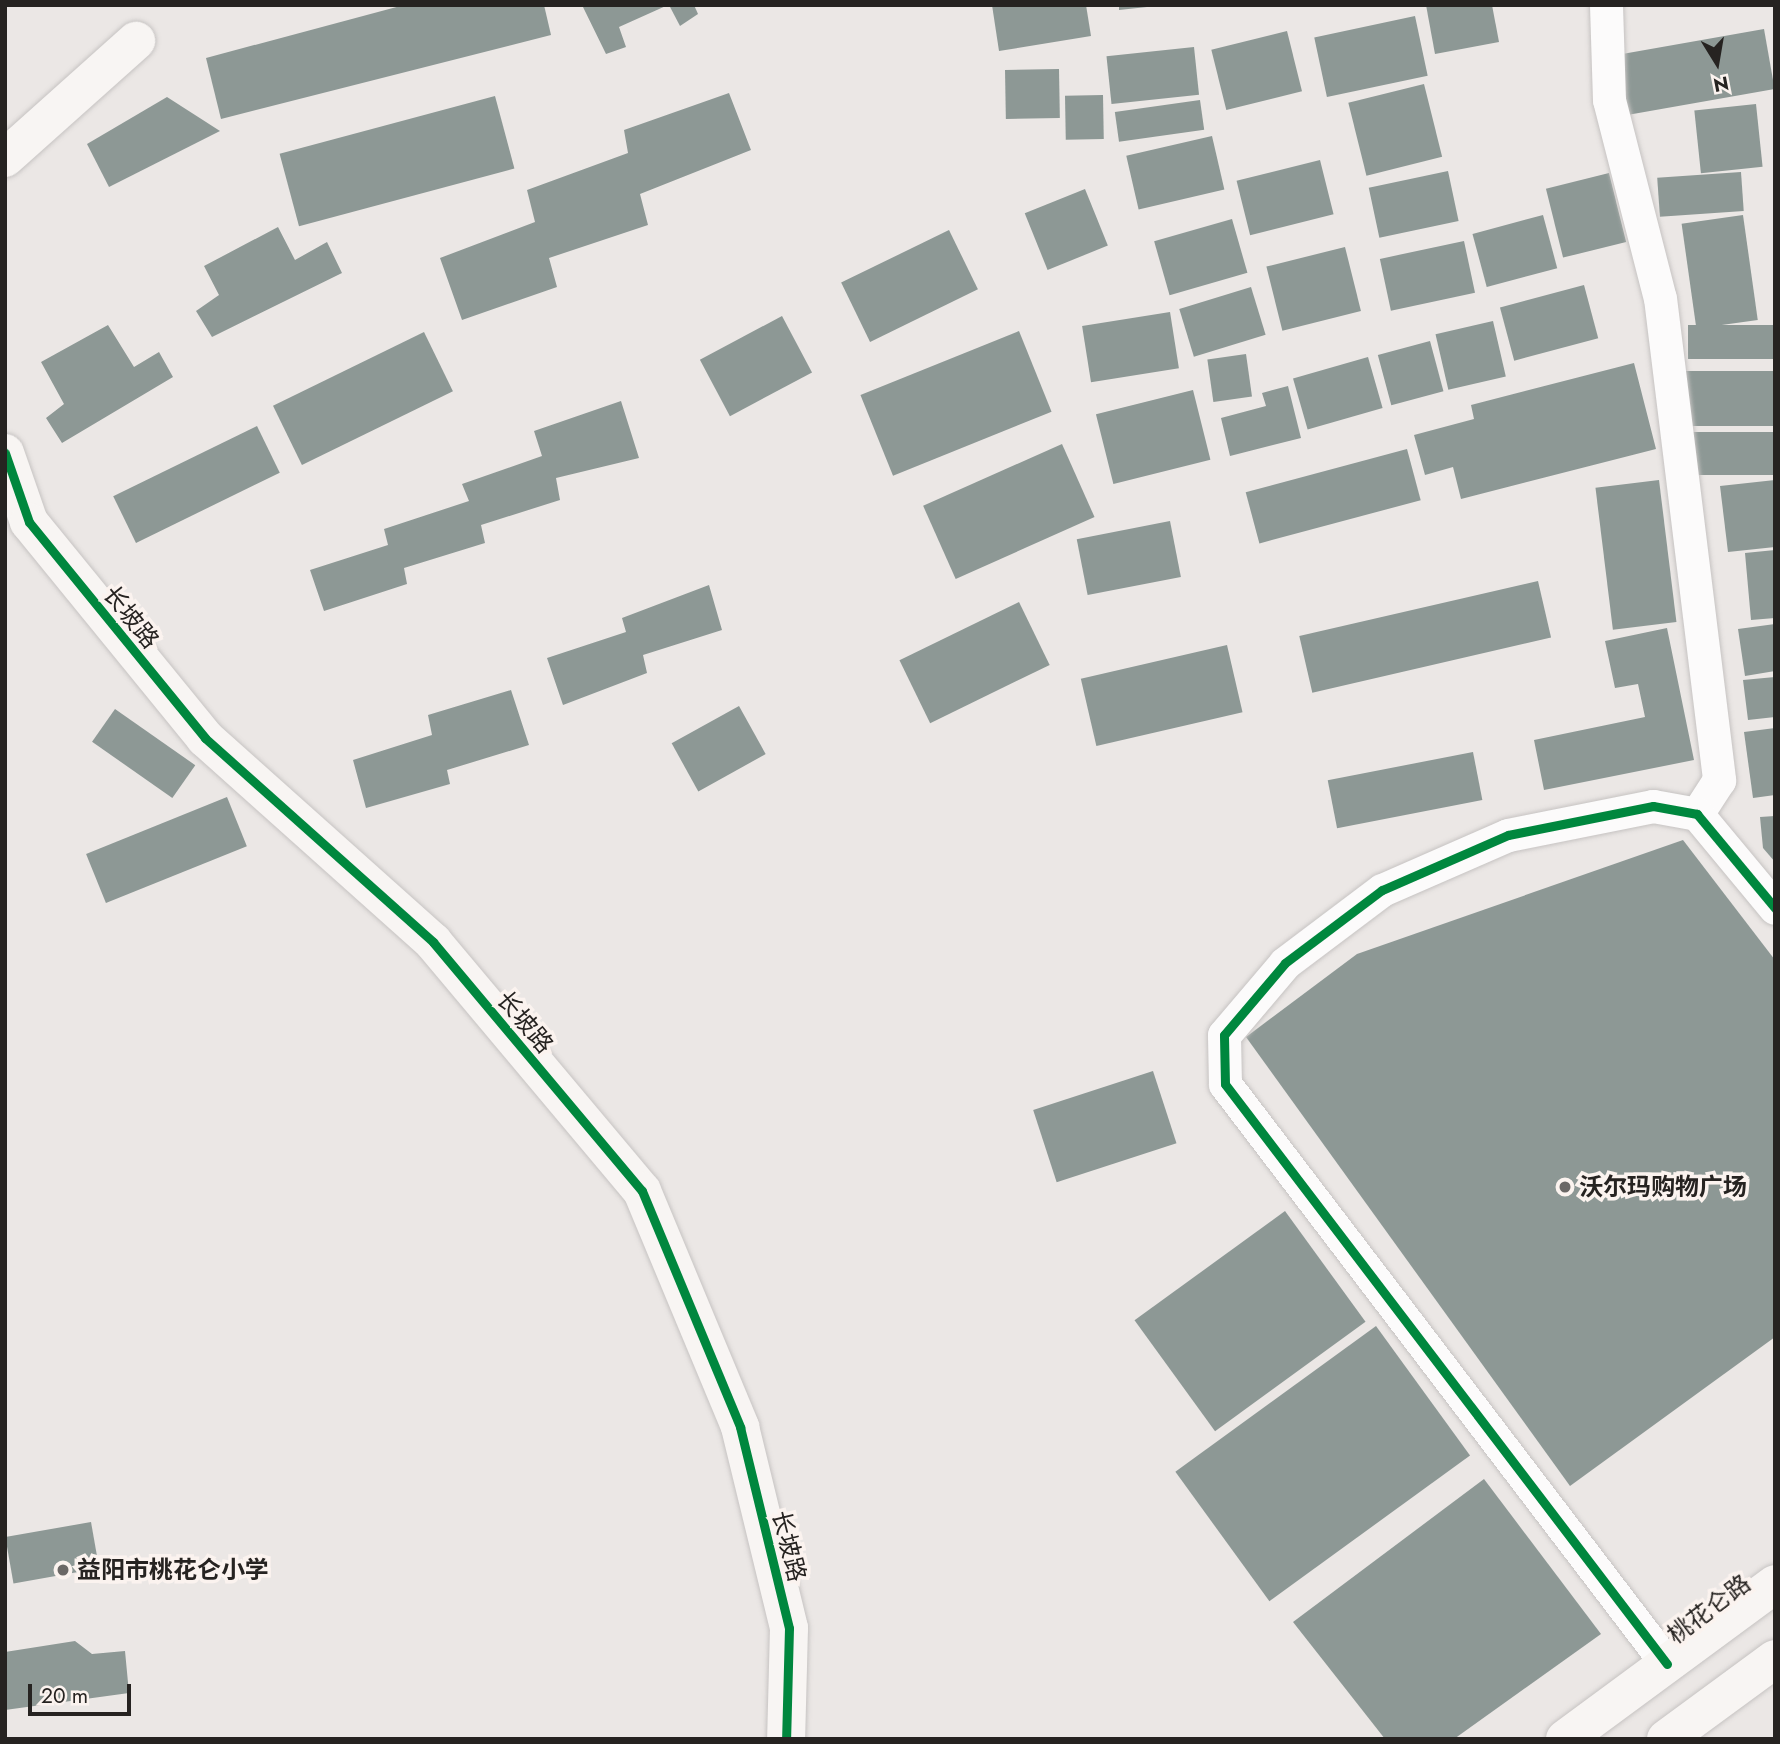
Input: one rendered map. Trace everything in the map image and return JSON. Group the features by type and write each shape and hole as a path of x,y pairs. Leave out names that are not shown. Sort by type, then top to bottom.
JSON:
{"street":[{"path":"1606,5 1609,100 1660,298 1719,780 1698,814"},
{"path":"5,158 136,41"},
{"name":"长坡路","path":"5,453 29,522 205,738 433,942 642,1191 740,1427 789,1628 786,1739"},
{"path":"1667,1664 1225,1084 1224,1035 1285,964 1382,890 1508,835 1653,806 1698,814 1775,908"},
{"name":"桃花仑路","path":"1565,1739 1775,1584"},
{"path":"1666,1739 1775,1659"}],"building":[{"path":"404,5 544,5 551,35 221,119 206,58"},
{"path":"582,5 668,5 619,27 626,47 606,54"},
{"path":"669,5 694,5 698,14 680,26"},
{"path":"992,5 1086,5 1091,36 999,51"},
{"path":"1119,5 1146,5 1147,7 1119,10"},
{"path":"1426,5 1492,5 1499,42 1435,54"},
{"path":"1415,16 1428,76 1327,97 1314,37"},
{"path":"1764,29 1775,89 1626,115 1615,55"},
{"path":"1287,31 1302,91 1226,110 1211,50"},
{"path":"1194,47 1199,95 1111,104 1106,56"},
{"path":"1059,69 1060,118 1006,119 1005,70"},
{"path":"1424,84 1442,157 1366,176 1348,103"},
{"path":"729,93 751,150 640,194 648,225 549,258 557,287 462,320 440,258 535,222 527,190 628,153 624,130"},
{"path":"1103,95 1104,139 1066,140 1065,96"},
{"path":"495,96 514,168 299,226 280,154"},
{"path":"167,97 220,131 109,187 87,144"},
{"path":"1200,100 1204,130 1119,142 1115,112"},
{"path":"1756,104 1763,167 1701,173 1694,110"},
{"path":"1212,136 1224,190 1139,209 1126,156"},
{"path":"1320,160 1334,214 1250,235 1237,181"},
{"path":"1448,171 1459,221 1379,238 1369,188"},
{"path":"1741,172 1744,211 1660,217 1657,178"},
{"path":"1609,173 1626,242 1563,258 1546,189"},
{"path":"1085,189 1108,246 1048,270 1025,213"},
{"path":"1543,215 1557,268 1487,287 1472,234"},
{"path":"1743,215 1758,320 1696,329 1682,224"},
{"path":"1232,219 1247,273 1170,295 1154,241"},
{"path":"278,227 295,260 327,242 342,273 212,337 196,311 219,295 204,266"},
{"path":"949,230 978,289 870,342 841,283"},
{"path":"1464,241 1475,293 1391,311 1380,259"},
{"path":"1345,247 1361,311 1282,331 1266,267"},
{"path":"1584,285 1598,338 1514,361 1500,308"},
{"path":"1251,287 1266,335 1194,357 1179,309"},
{"path":"1170,312 1179,368 1091,382 1082,326"},
{"path":"782,316 812,373 730,416 700,360"},
{"path":"1493,321 1506,377 1448,390 1436,334"},
{"path":"108,325 134,367 159,352 173,377 62,443 46,418 64,404 41,362"},
{"path":"1688,325 1775,325 1775,359 1688,359"},
{"path":"1019,331 1052,412 893,476 860,395"},
{"path":"424,332 453,391 302,465 273,406"},
{"path":"1430,341 1443,391 1391,405 1378,355"},
{"path":"1246,354 1252,397 1213,402 1207,359"},
{"path":"1368,357 1383,408 1308,429 1293,378"},
{"path":"1634,363 1656,449 1461,499 1453,467 1425,475 1414,435 1474,419 1471,405"},
{"path":"1684,371 1775,371 1775,426 1684,426"},
{"path":"1288,386 1301,438 1230,456 1221,418 1266,406 1262,393"},
{"path":"1193,390 1210,460 1113,484 1096,414"},
{"path":"621,401 639,458 556,478 560,500 481,525 485,543 404,568 407,584 324,611 310,570 388,545 384,529 469,501 462,484 542,456 534,431"},
{"path":"257,426 280,473 136,543 113,496"},
{"path":"1689,432 1775,432 1775,475 1689,475"},
{"path":"1062,444 1095,517 956,579 923,506"},
{"path":"1407,449 1421,500 1259,543 1246,492"},
{"path":"1659,480 1676,622 1613,630 1595,488"},
{"path":"1775,480 1775,547 1728,552 1720,486"},
{"path":"1170,521 1181,577 1088,595 1077,539"},
{"path":"1775,550 1775,618 1751,620 1745,553"},
{"path":"1538,581 1551,638 1312,693 1299,636"},
{"path":"709,585 722,630 643,655 647,673 563,705 547,658 626,632 622,618"},
{"path":"1019,602 1050,665 930,723 899,660"},
{"path":"1775,624 1775,671 1745,676 1738,629"},
{"path":"1667,628 1694,760 1544,790 1534,740 1645,717 1638,684 1615,688 1605,641"},
{"path":"1227,645 1243,712 1096,746 1081,679"},
{"path":"1775,677 1775,717 1748,720 1743,680"},
{"path":"511,690 529,745 447,770 450,784 366,808 353,760 432,735 428,715"},
{"path":"739,706 766,754 698,791 672,743"},
{"path":"115,709 195,765 172,798 92,742"},
{"path":"1775,728 1775,795 1753,798 1744,732"},
{"path":"1473,752 1482,800 1337,828 1328,780"},
{"path":"227,797 247,846 106,903 86,854"},
{"path":"1775,816 1775,862 1763,848 1760,817"},
{"name":"沃尔玛购物广场","path":"1683,840 1775,960 1775,1337 1570,1486 1246,1037 1357,954"},
{"path":"1153,1071 1176,1143 1057,1182 1033,1110"},
{"path":"1285,1211 1366,1322 1215,1431 1135,1320"},
{"path":"1376,1326 1470,1455 1269,1601 1175,1472"},
{"path":"1484,1479 1601,1634 1454,1739 1385,1739 1293,1622"},
{"path":"91,1522 99,1568 13,1583 5,1537"},
{"path":"75,1641 92,1654 125,1651 129,1693 5,1710 5,1652"}],"cycle path":[{"path":"5,453 29,522 205,738 433,942 642,1191 740,1427 789,1628 786,1739"},
{"path":"1667,1664 1225,1084 1224,1035 1285,963 1382,890 1508,835 1653,806 1697,814 1775,908"}],"place":[{"name":"沃尔玛购物广场","path":"1565,1187"},
{"name":"益阳市桃花仑小学","path":"63,1570"}]}
